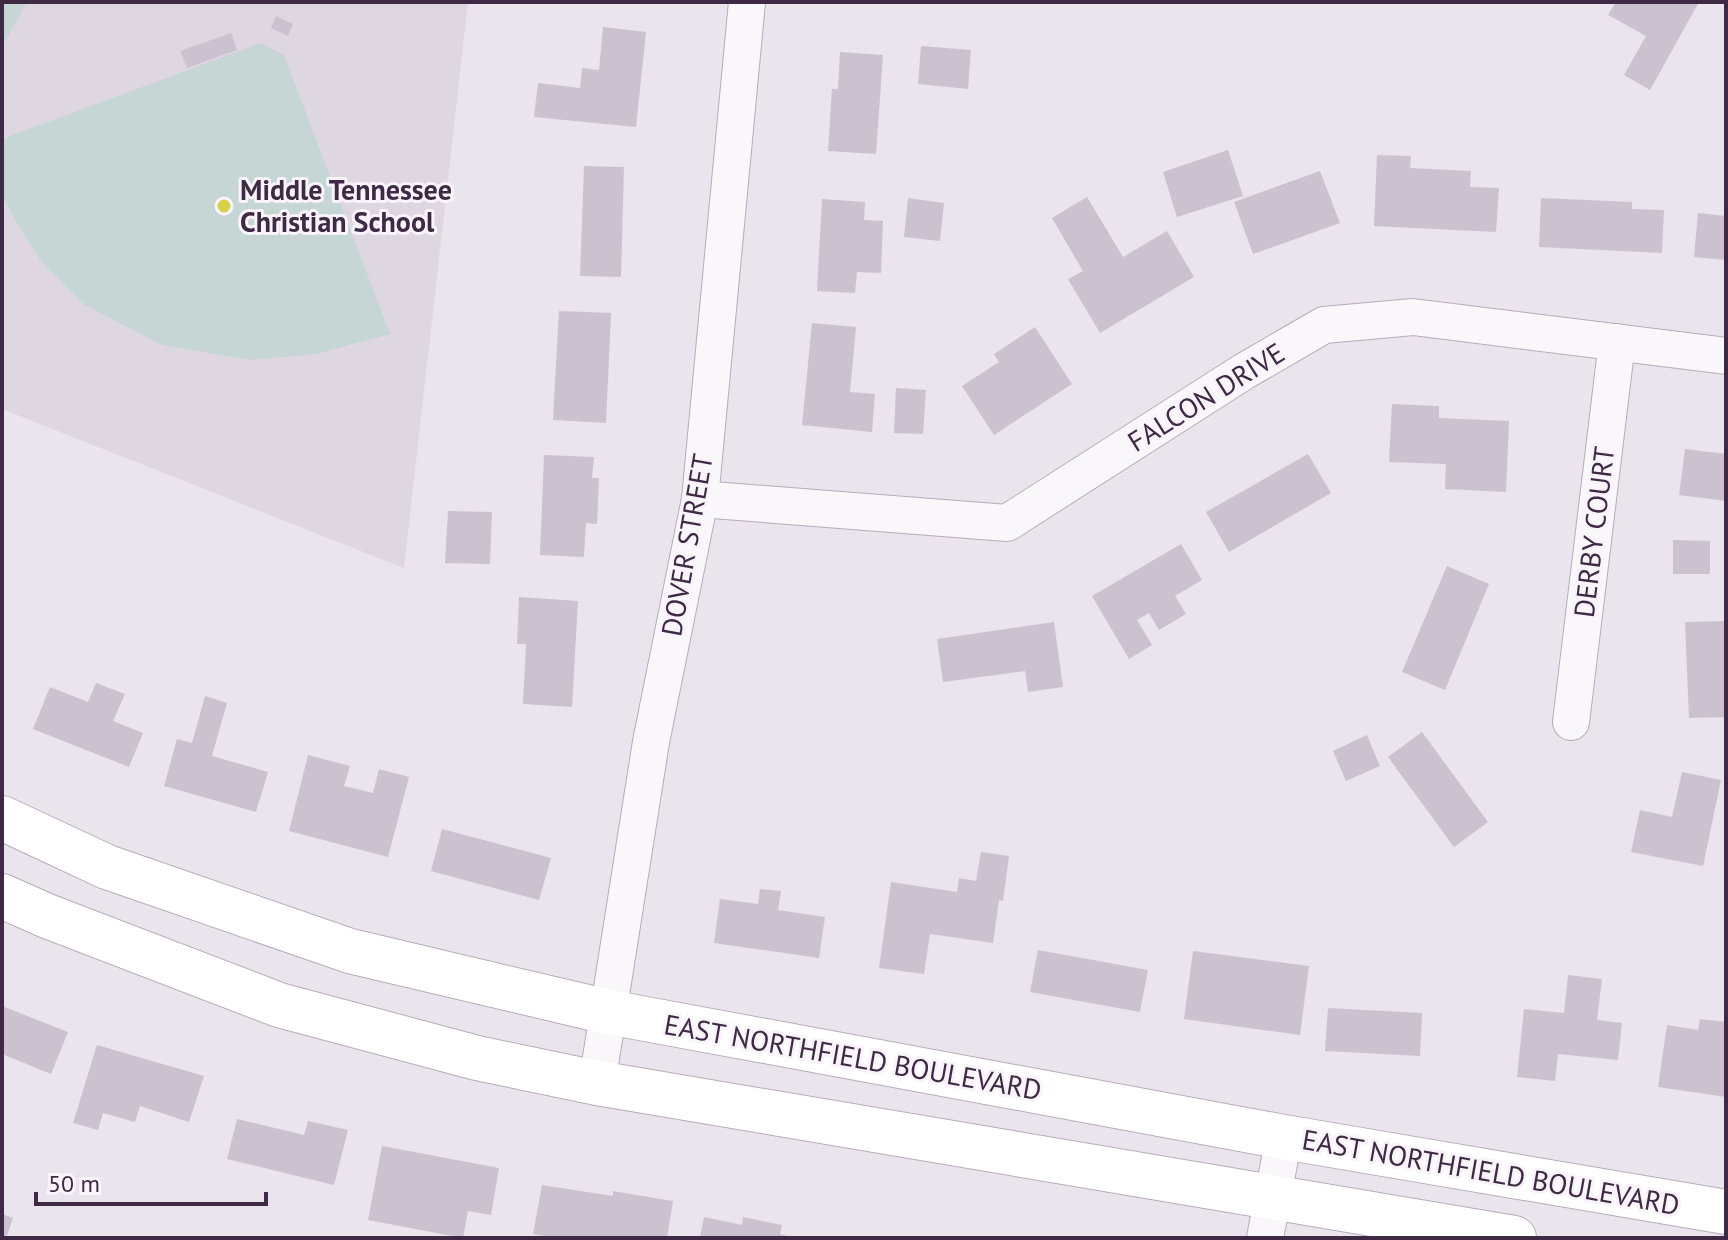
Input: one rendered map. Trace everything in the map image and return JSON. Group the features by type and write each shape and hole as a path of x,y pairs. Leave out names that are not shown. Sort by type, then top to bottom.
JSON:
{"main road":[{"name":"EAST NORTHFIELD BOULEVARD","path":"2,818 107,867 350,951 608,1012 1284,1137 1726,1212"},
{"path":"2,896 279,1005 477,1058 1269,1217 1514,1238"}],"street":[{"name":"DOVER STREET","path":"597,1083 651,742 700,499 747,2"},
{"name":"FALCON DRIVE","path":"700,499 1007,523 1243,372 1324,325 1413,317 1726,356"},
{"name":"DERBY COURT","path":"1571,722 1617,342"},
{"path":"1269,1217 1284,1137"}],"shaded area":[{"name":"Middle Tennessee Christian School","path":"2,2 468,2 404,568 2,409"},
{"path":"2,2 27,2 2,47"},
{"path":"261,43 284,55 390,334 316,354 250,360 162,345 83,304 41,261 2,194 2,139"}],"building":[{"path":"1616,2 1699,2 1650,90 1624,75 1646,36 1608,15"},
{"path":"276,16 293,24 288,36 271,28"},
{"path":"603,27 646,32 636,127 534,117 538,83 580,88 582,68 599,70"},
{"path":"231,33 237,50 187,68 180,51"},
{"path":"921,46 971,50 968,89 918,84"},
{"path":"840,52 883,55 876,154 828,151 832,89 838,89"},
{"path":"1228,150 1243,196 1177,217 1163,172"},
{"path":"1377,155 1411,156 1410,168 1471,171 1470,187 1499,188 1496,232 1374,226"},
{"path":"584,166 624,167 621,277 580,276"},
{"path":"1320,171 1340,223 1253,254 1234,202"},
{"path":"1087,197 1123,257 1167,231 1194,277 1100,333 1068,279 1083,271 1052,218"},
{"path":"908,198 944,203 940,241 904,237"},
{"path":"1541,198 1632,202 1632,209 1664,210 1662,253 1539,247"},
{"path":"822,199 865,202 864,220 883,221 881,273 857,272 855,293 817,291"},
{"path":"1698,213 1726,216 1726,260 1694,257"},
{"path":"559,311 611,313 606,423 553,420"},
{"path":"812,323 856,327 850,392 875,394 872,432 802,425"},
{"path":"1035,327 1072,384 994,435 962,386 999,362 994,354"},
{"path":"896,388 926,390 923,434 894,433"},
{"path":"1392,404 1439,406 1439,418 1509,421 1506,492 1445,489 1446,464 1389,462"},
{"path":"1685,449 1726,454 1726,501 1679,495"},
{"path":"1308,454 1331,493 1229,552 1206,512"},
{"path":"544,455 594,457 592,478 599,478 597,524 586,523 584,557 540,555"},
{"path":"448,511 492,512 490,564 445,563"},
{"path":"1673,540 1710,541 1710,574 1673,574"},
{"path":"1181,544 1202,580 1175,596 1186,614 1159,630 1149,613 1137,620 1152,645 1129,659 1092,596"},
{"path":"1447,566 1489,584 1445,690 1402,672"},
{"path":"519,597 578,601 572,707 523,704 526,644 517,644"},
{"path":"1726,621 1726,717 1689,718 1685,622"},
{"path":"1054,622 1063,687 1028,692 1025,671 943,682 937,639"},
{"path":"96,683 125,694 113,721 143,733 129,767 33,729 50,687 88,702"},
{"path":"205,696 227,703 212,756 268,772 256,812 164,786 177,739 192,743"},
{"path":"1422,732 1488,822 1454,847 1388,757"},
{"path":"1367,735 1380,766 1346,781 1333,751"},
{"path":"308,755 350,766 344,786 373,793 379,769 409,777 388,857 289,831"},
{"path":"1682,772 1721,780 1703,866 1631,852 1640,810 1672,817"},
{"path":"442,829 551,858 539,900 431,871"},
{"path":"981,852 1009,856 993,943 930,934 924,974 879,968 891,882 957,892 959,878 976,881"},
{"path":"760,889 781,891 778,910 825,917 819,958 714,943 720,899 758,904"},
{"path":"1038,950 1148,970 1140,1012 1030,992"},
{"path":"1193,951 1309,966 1300,1035 1184,1019"},
{"path":"1568,975 1602,979 1597,1020 1622,1023 1618,1060 1558,1054 1555,1081 1517,1077 1524,1009 1564,1013"},
{"path":"2,1006 68,1032 51,1074 2,1054"},
{"path":"1328,1008 1422,1013 1420,1056 1325,1051"},
{"path":"1700,1019 1726,1022 1726,1097 1658,1087 1667,1025 1698,1030"},
{"path":"97,1045 204,1076 189,1122 140,1106 135,1122 103,1113 98,1130 73,1123"},
{"path":"237,1119 304,1135 308,1121 348,1130 334,1185 227,1159"},
{"path":"382,1146 499,1168 491,1215 468,1211 463,1238 368,1220"},
{"path":"542,1185 613,1196 613,1191 673,1201 667,1238 555,1238 533,1234"},
{"path":"2,1214 13,1218 6,1238 2,1238"},
{"path":"704,1217 742,1225 743,1217 782,1225 780,1234 795,1238 700,1238"}],"place":[{"name":"Middle Tennessee Christian School","path":"224,206"}]}
